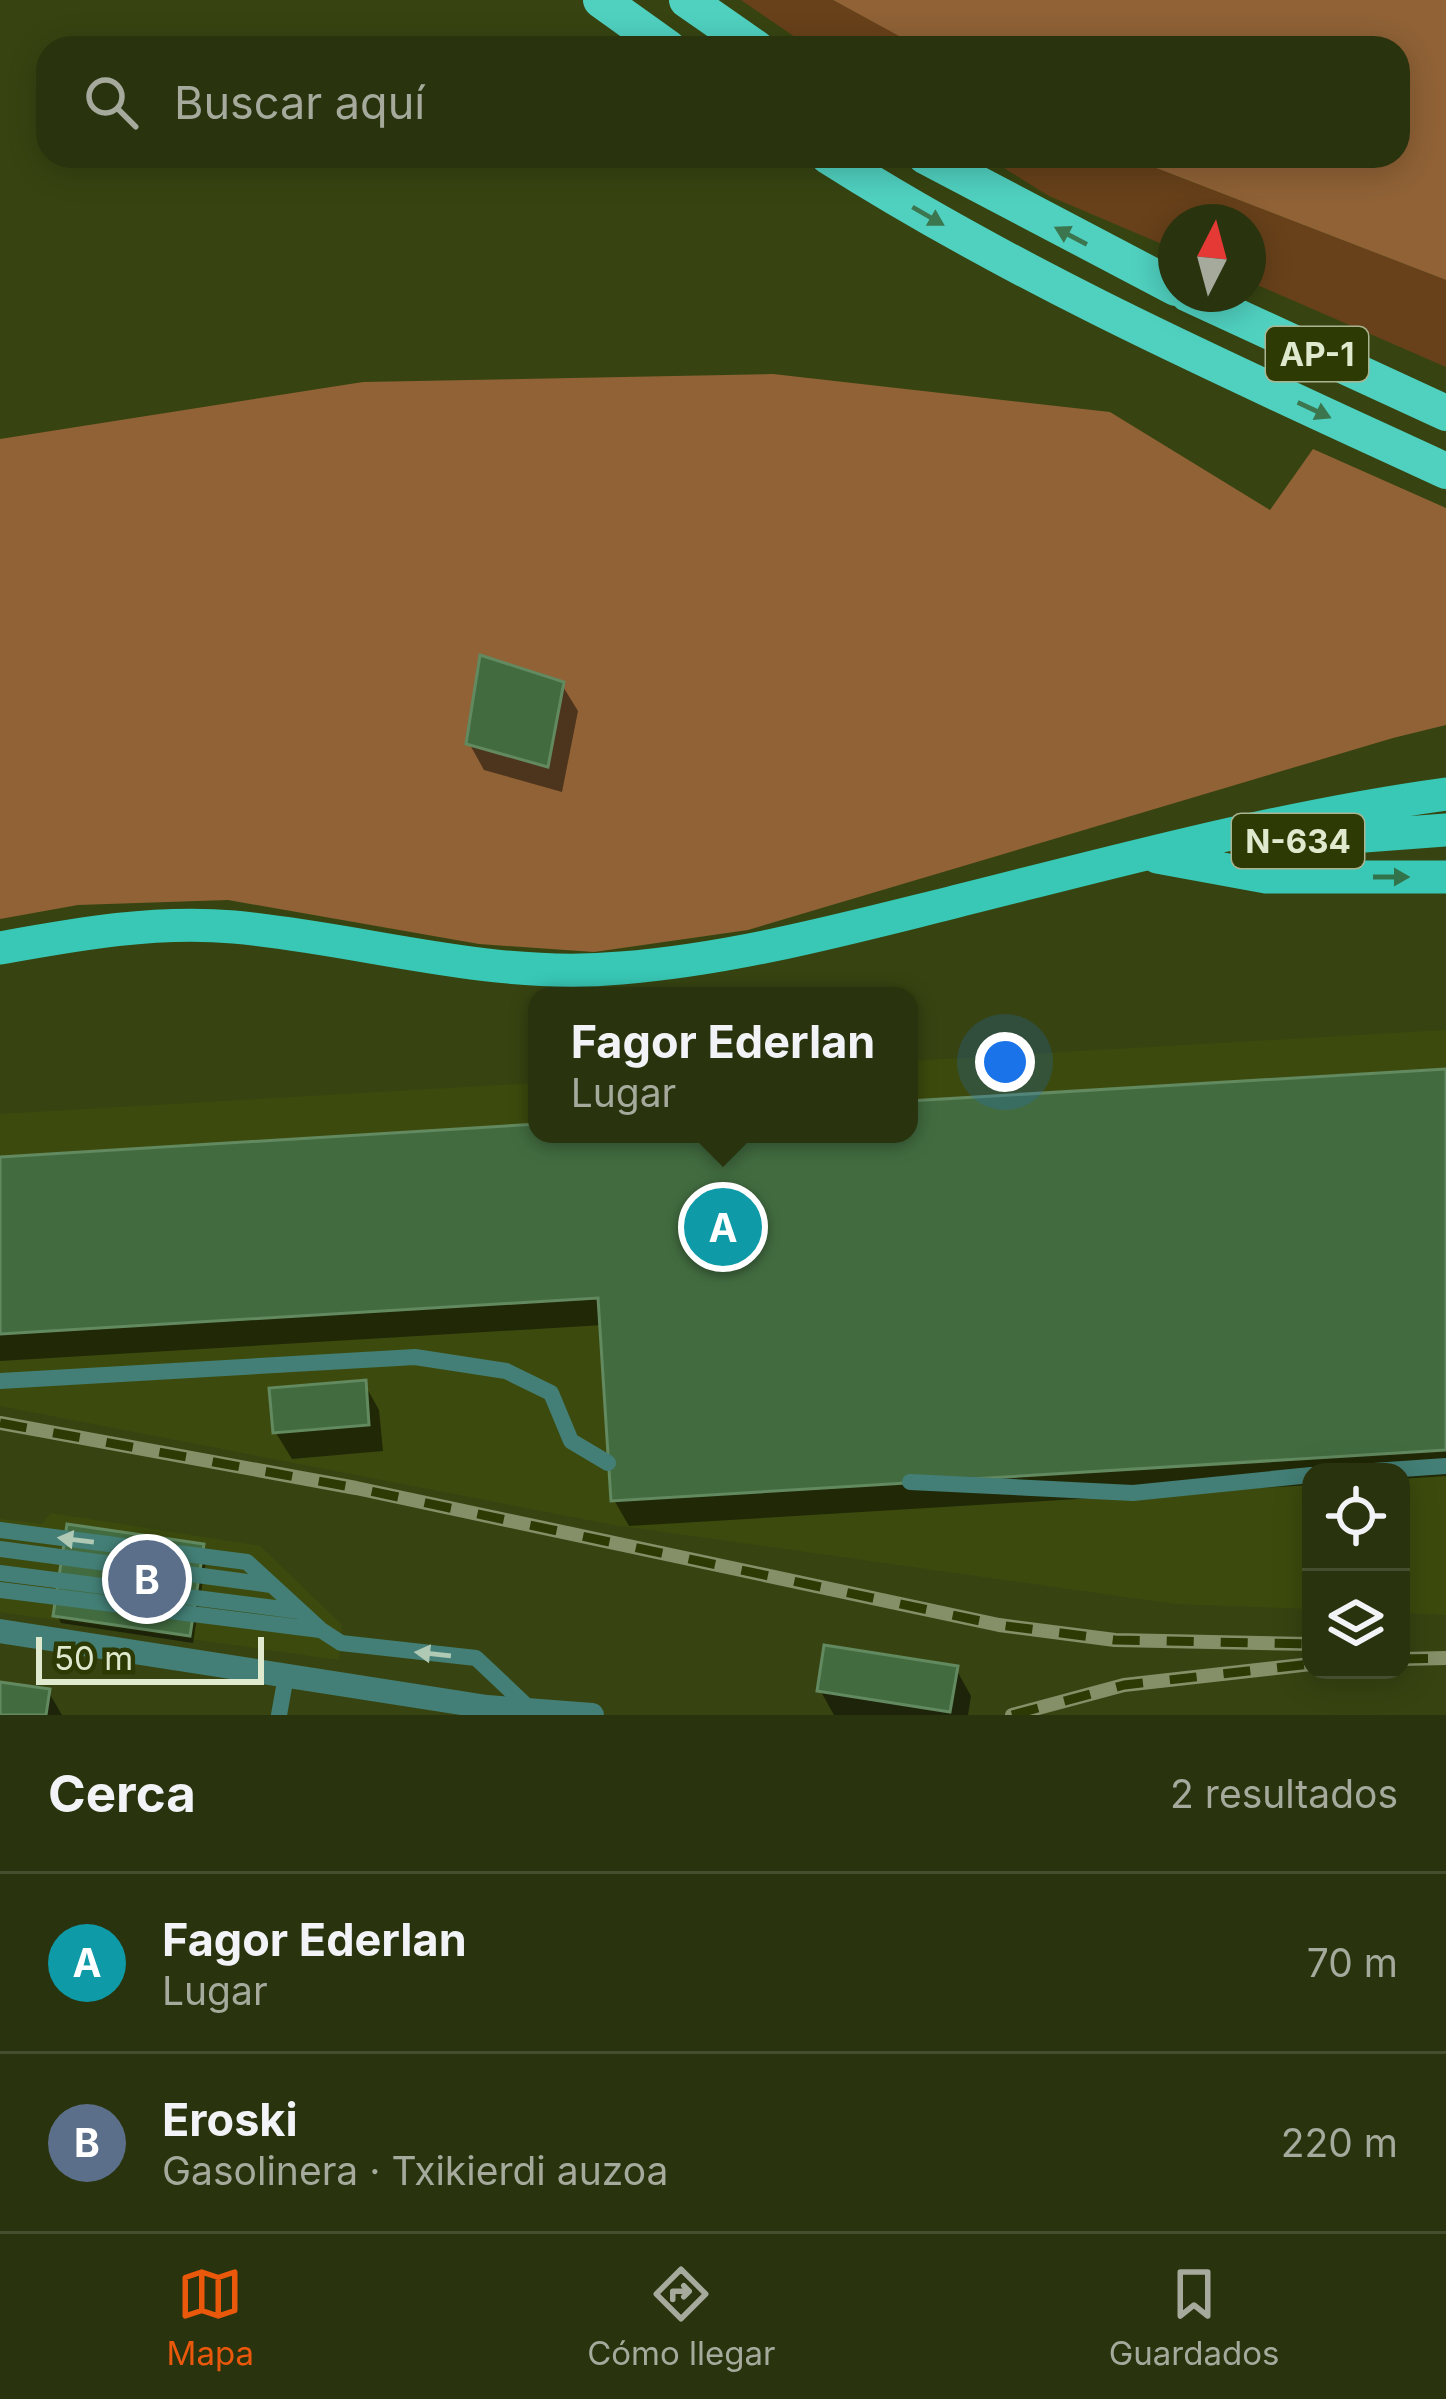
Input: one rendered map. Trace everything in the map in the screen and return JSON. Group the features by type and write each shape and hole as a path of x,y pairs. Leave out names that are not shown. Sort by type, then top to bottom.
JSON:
{"highway":[{"path":"601,0 651,36"},
{"path":"687,0 740,36"},
{"name":"AP-1","path":"848,168 1115,316 1446,471"},
{"path":"948,168 1158,279"},
{"name":"AP-1","path":"1227,312 1446,413"},
{"path":"1150,856 1247,829 1446,794"},
{"name":"N-634","path":"0,948 96,931 207,926 273,931 484,967 614,969 700,959 814,936 1150,856 1446,830"},
{"path":"1150,856 1266,877 1446,878"}],"street":[{"path":"0,1631 488,1707 592,1715"}],"lane":[{"path":"0,1381 415,1357 506,1371 551,1393 572,1441 608,1462"},
{"path":"1410,1468 1446,1466"},
{"path":"910,1483 1133,1492 1302,1476"},
{"path":"0,1530 248,1562 340,1643 476,1658 530,1709"},
{"path":"0,1549 272,1585"},
{"path":"0,1573 300,1611"},
{"path":"0,1590 321,1630"},
{"path":"279,1715 286,1676"}],"shaded area":[{"path":"741,0 833,0 900,36 794,36"},
{"path":"833,0 1446,0 1446,280 1266,210 1266,204 1249,204 1156,168 1410,168 1410,36 899,36"},
{"path":"1004,168 1156,168 1249,204 1158,204 1158,242 1049,196"},
{"path":"1266,210 1446,280 1446,367 1266,289"},
{"path":"773,374 1110,412 1270,510 1313,449 1446,508 1446,725 748,930 594,952 479,944 228,900 78,905 0,919 0,439 363,382"},
{"path":"1446,1030 1446,1615 1410,1613 1410,1463 1302,1463 1302,1609 1176,1604 614,1525 0,1406 0,1114 528,1084 528,1143 918,1143 918,1060"},
{"path":"51,1513 260,1546 342,1625 339,1660 0,1612 0,1519 42,1524"}],"building":[{"path":"480,655 564,682 548,767 466,744"},
{"path":"1446,1069 1446,1450 611,1501 598,1298 0,1334 0,1157 528,1125 528,1143 918,1143 918,1100"},
{"path":"366,1380 369,1425 273,1433 269,1388"},
{"path":"67,1524 204,1544 190,1636 53,1616"},
{"path":"824,1645 958,1666 950,1712 817,1691"},
{"path":"0,1682 50,1689 46,1715 0,1715"}],"railway":[{"path":"0,1423 356,1488 999,1625 1115,1640 1302,1644"},
{"path":"1410,1659 1446,1658"},
{"path":"1012,1715 1124,1685 1302,1665"}],"place":[{"name":"Fagor Ederlan","path":"723,1227"},
{"name":"Eroski","path":"147,1579"}]}
